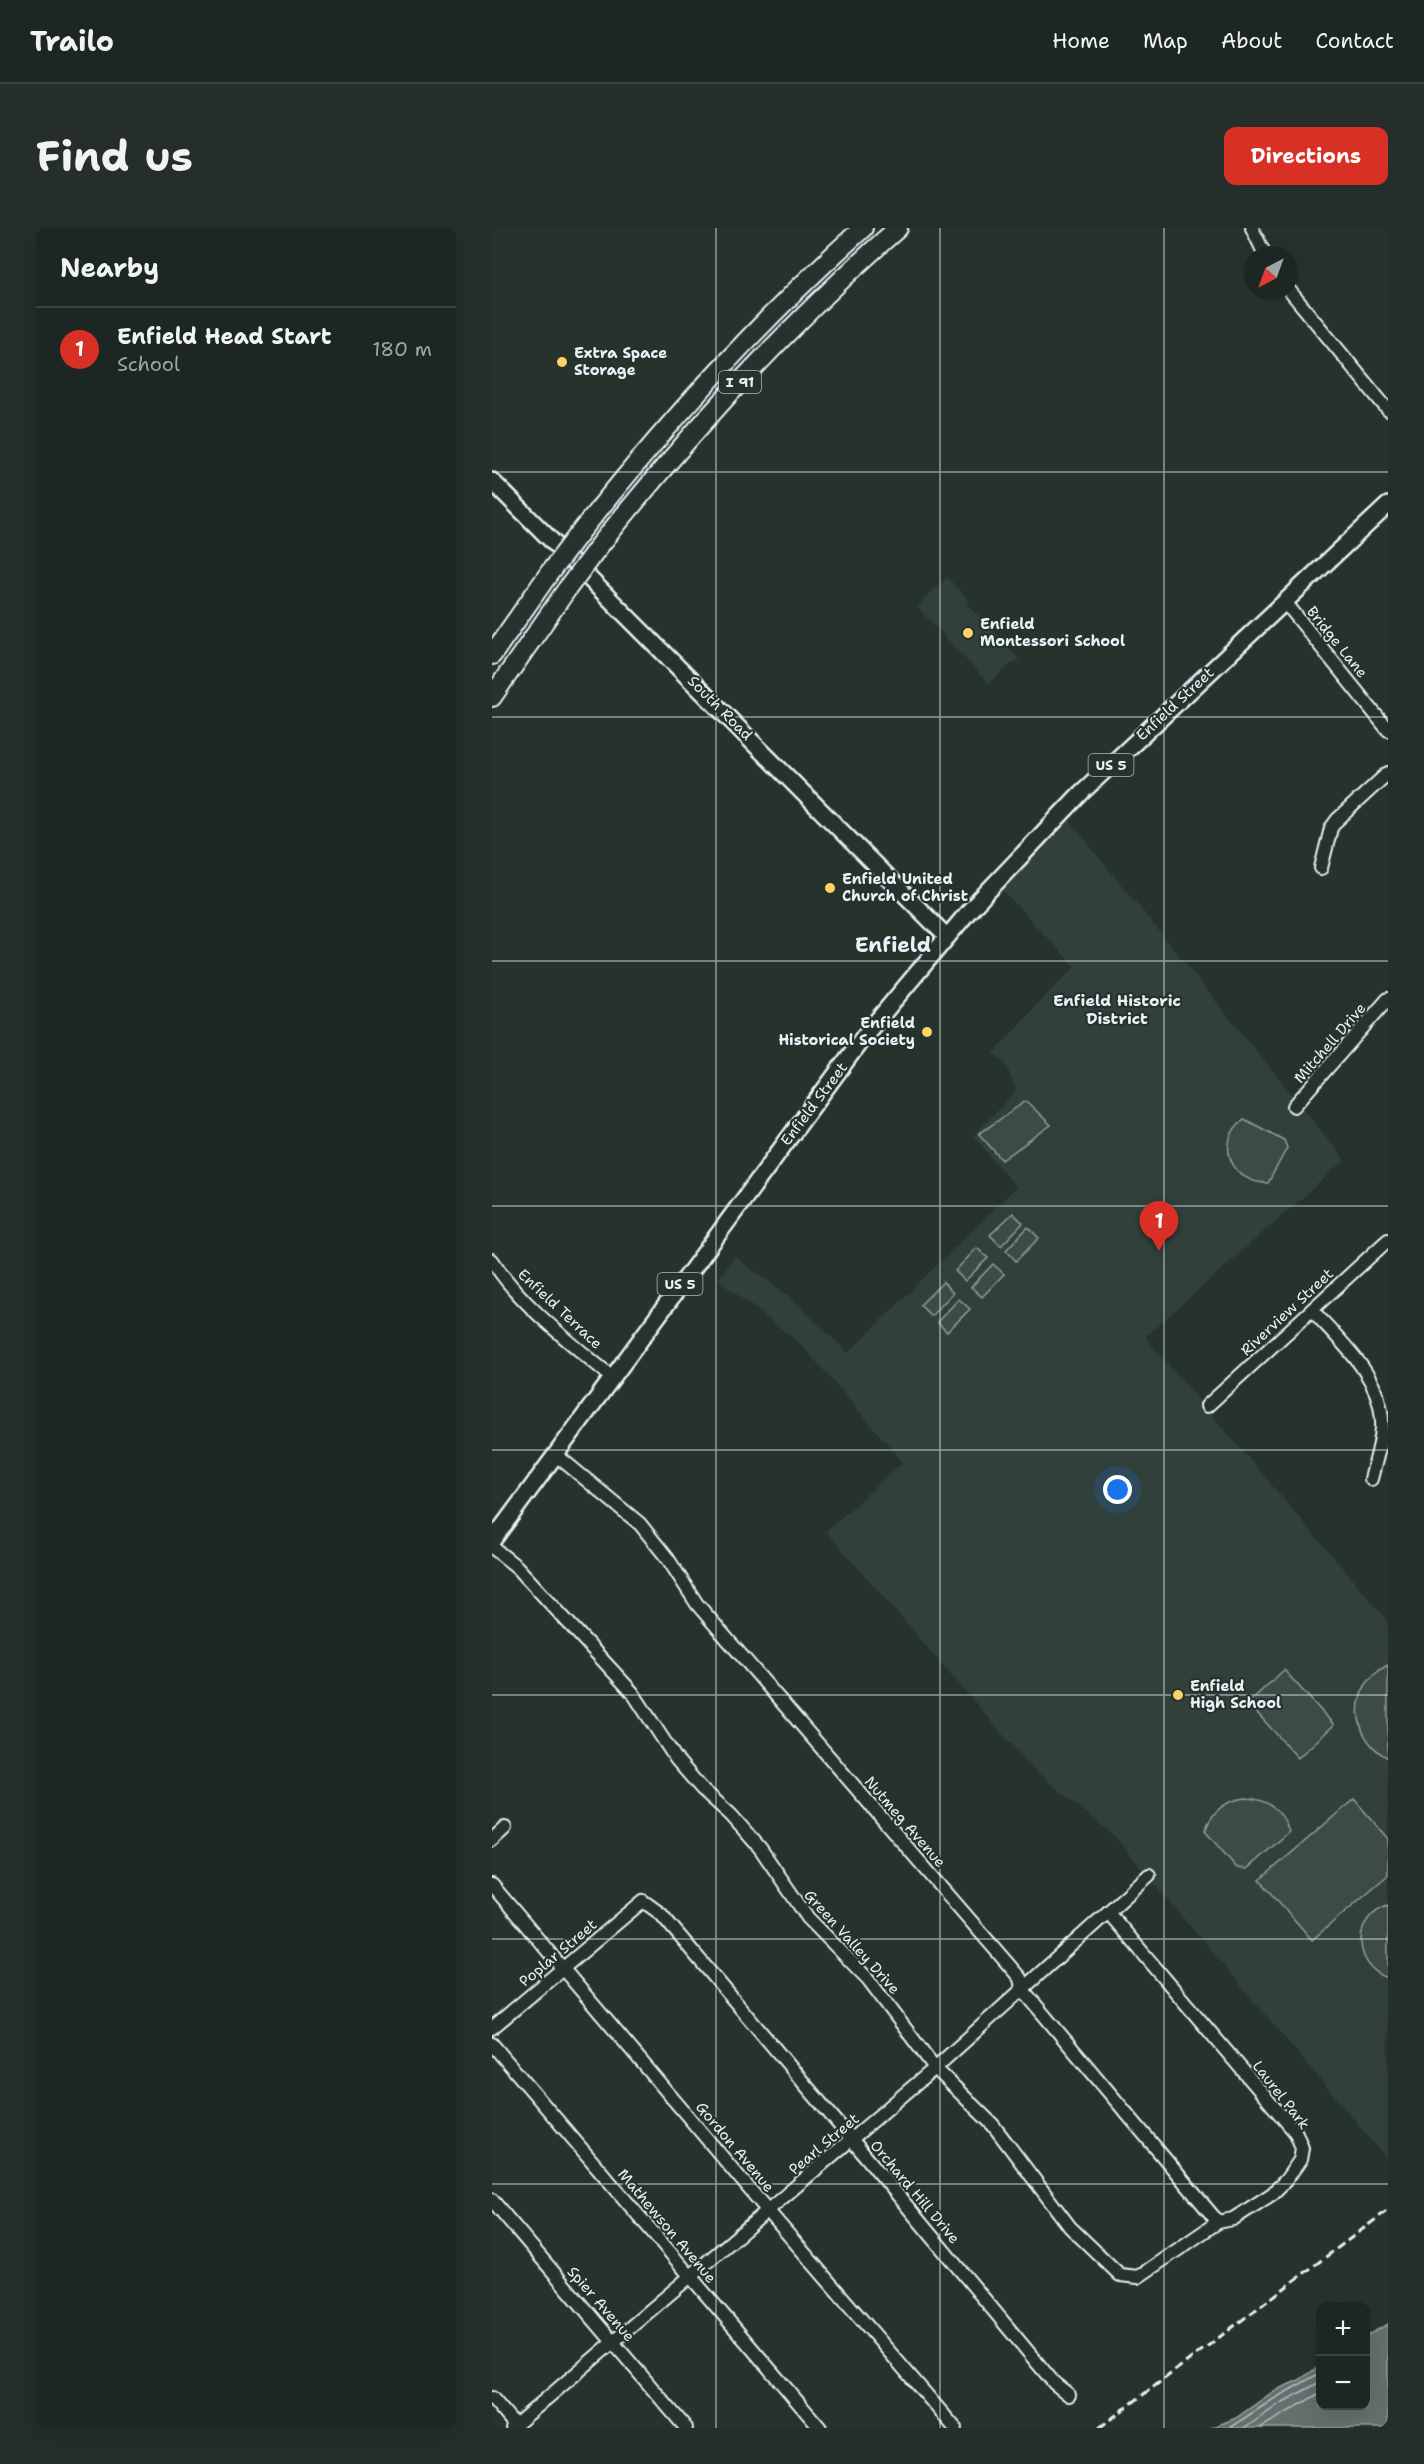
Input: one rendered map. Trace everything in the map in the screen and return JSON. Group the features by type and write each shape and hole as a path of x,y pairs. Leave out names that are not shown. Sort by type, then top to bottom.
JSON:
{"highway":[{"name":"I 91","path":"492,655 550,572 649,448 716,373 796,291 863,228"},
{"name":"I 91","path":"492,697 596,550 693,434 758,363 829,291 898,228"}],"main road":[{"name":"South Road","path":"492,481 946,938"},
{"name":"Enfield Street","path":"492,1541 865,1035 946,938 1005,871 1081,794 1388,505"}],"street":[{"path":"1252,228 1261,246"},
{"path":"1297,300 1388,410"},
{"name":"Bridge Lane","path":"1285,602 1388,730"},
{"path":"1321,868 1331,828 1336,820 1388,773"},
{"name":"Mitchell Drive","path":"1294,1106 1388,999"},
{"name":"Riverview Street","path":"1207,1406 1388,1240"},
{"name":"Enfield Terrace","path":"492,1260 502,1276 526,1300 572,1344 612,1377"},
{"path":"1312,1310 1371,1380 1379,1399 1382,1420 1379,1447 1371,1479"},
{"name":"Nutmeg Avenue","path":"555,1454 640,1524 668,1559 697,1604 1020,1978 1022,1989 1218,2222"},
{"name":"Green Valley Drive","path":"492,1547 517,1567 633,1693 676,1759 760,1848 808,1918 868,1979 936,2068 993,2125 1070,2227 1120,2275"},
{"path":"492,1840 505,1828"},
{"name":"Pearl Street","path":"513,2427 936,2068 1149,1875"},
{"name":"Gordon Avenue","path":"492,1885 955,2428"},
{"name":"Poplar Street","path":"492,2028 643,1901"},
{"name":"Orchard Hill Drive","path":"643,1901 661,1914 1054,2383 1069,2395"},
{"name":"Laurel Park","path":"1108,1912 1296,2133 1302,2148 1300,2160 1286,2180 1254,2206 1233,2219 1218,2222 1138,2277 1120,2275"},
{"name":"Mathewson Avenue","path":"492,2044 820,2428"},
{"name":"Spier Avenue","path":"492,2200 686,2428"},
{"path":"492,2398 513,2427"}],"shaded area":[{"name":"Enfield Montessori School","path":"947,577 969,601 967,603 1019,659 989,684 917,607"},
{"name":"Enfield High School","path":"1068,819 1345,1160 1145,1337 1388,1621 1388,2160 1114,1836 1032,1768 826,1531 903,1462 801,1344 718,1280 734,1256 790,1297 848,1353 1016,1187 973,1136 1016,1091 1006,1065 994,1053 1044,997 1075,967 1000,888"},
{"path":"1026,1101 1051,1125 1002,1160 979,1134"},
{"path":"1244,1119 1284,1140 1287,1148 1268,1183 1244,1177 1231,1160 1230,1139 1235,1128"},
{"path":"1013,1213 1023,1223 1001,1246 990,1235"},
{"path":"1028,1227 1039,1238 1016,1261 1006,1250"},
{"path":"977,1248 988,1258 965,1281 955,1271"},
{"path":"993,1264 1004,1274 982,1297 971,1287"},
{"path":"943,1282 953,1293 931,1316 920,1305"},
{"path":"959,1299 970,1309 947,1332 937,1322"},
{"path":"1388,1665 1388,1758 1375,1749 1366,1737 1360,1725 1358,1711 1360,1698 1366,1685 1375,1674"},
{"path":"1284,1670 1334,1725 1298,1758 1248,1703"},
{"path":"1246,1798 1261,1801 1274,1808 1283,1818 1289,1832 1247,1869 1237,1868 1205,1831 1211,1818 1220,1808 1232,1801"},
{"path":"1354,1799 1388,1839 1388,1875 1312,1940 1260,1880"},
{"path":"1388,1905 1388,1978 1376,1972 1368,1963 1361,1941 1368,1919 1376,1911"}],"water":[{"path":"1388,2324 1388,2428 1211,2428 1236,2418 1274,2391 1299,2380 1316,2369 1316,2410 1370,2410 1370,2334"}],"railway":[{"path":"1099,2428 1388,2210"}],"place":[{"name":"Extra Space Storage","path":"562,362"},
{"name":"Enfield Montessori School","path":"968,633"},
{"name":"Enfield United Church of Christ","path":"830,888"},
{"name":"Enfield Historical Society","path":"927,1032"},
{"name":"Enfield Head Start","path":"1159,1251"},
{"name":"Enfield High School","path":"1178,1695"}],"district":[{"name":"Enfield","path":"893,945"},
{"name":"Enfield Historic District","path":"1117,1009"}]}
